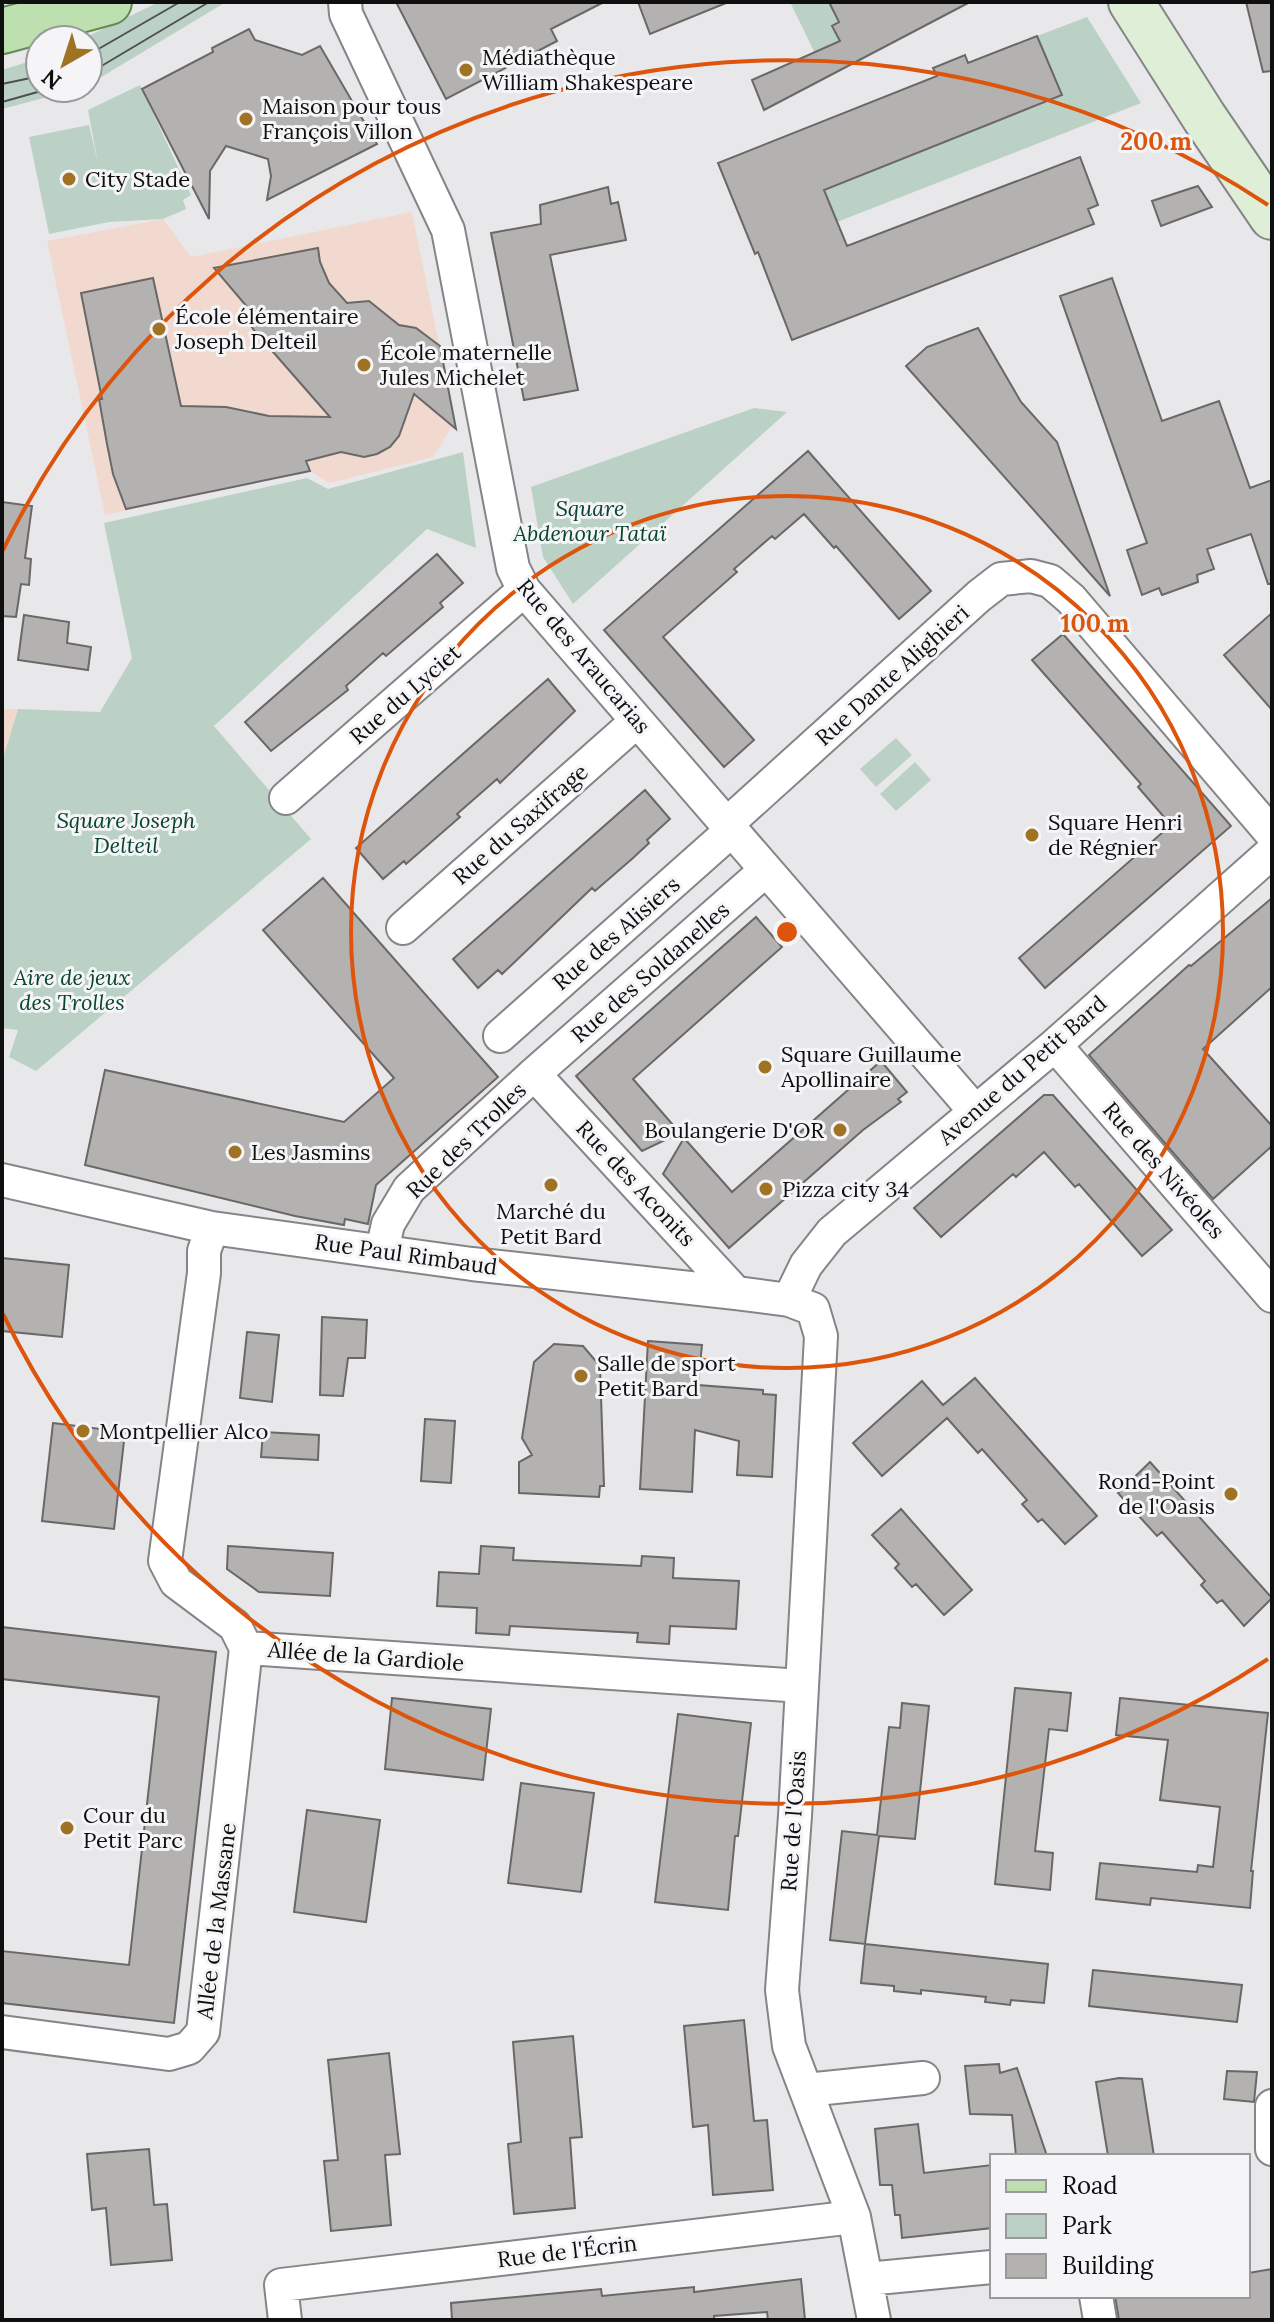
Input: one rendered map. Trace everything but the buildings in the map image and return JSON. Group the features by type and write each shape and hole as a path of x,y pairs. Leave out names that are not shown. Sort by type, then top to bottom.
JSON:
{"main road":[{"path":"19,21 97,4"}],"street":[{"path":"1131,2 1272,217"},
{"name":"Rue des Araucarias","path":"341,6 448,230 513,568 524,590 974,1110"},
{"name":"Rue Dante Alighieri","path":"729,827 979,596 1001,579 1031,576 1050,581 1071,599 1272,834"},
{"name":"Rue du Lyciet","path":"286,798 524,590"},
{"name":"Rue du Saxifrage","path":"403,928 637,721"},
{"name":"Rue des Alisiers","path":"500,1036 729,827"},
{"name":"Avenue du Petit Bard","path":"801,1305 806,1265 832,1232 1055,1045 1272,852"},
{"name":"Rue des Soldanelles","path":"534,1074 766,870"},
{"name":"Rue des Nivéoles","path":"1055,1045 1272,1296"},
{"name":"Rue des Trolles","path":"382,1251 388,1224 409,1189 534,1074"},
{"name":"Rue des Aconits","path":"534,1074 736,1293"},
{"name":"Rue Paul Rimbaud","path":"2,1180 212,1228 472,1264 736,1293 801,1305"},
{"name":"Allée de la Gardiole","path":"212,1228 204,1251 204,1273 165,1561 176,1582 235,1626 246,1648 801,1686"},
{"name":"Rue de l'Oasis","path":"801,1305 821,1336 795,1816 782,1990 789,2046 854,2217 874,2320"},
{"name":"Allée de la Massane","path":"2,2032 169,2054 189,2048 203,2032 246,1648"},
{"path":"806,2090 923,2078"},
{"path":"1272,2106 1272,2149"},
{"name":"Rue de l'Écrin","path":"285,2320 281,2285 854,2217"},
{"path":"867,2279 990,2267"},
{"path":"1096,2298 1100,2320"}],"shaded area":[{"path":"412,212 455,422 433,457 329,483 310,471 105,515 47,241 163,219 191,257"},
{"path":"2,709 18,709 2,762"}],"green space":[{"path":"159,2 226,2 104,75 104,28"},
{"path":"790,2 829,2 839,21 832,26 852,64 827,78"},
{"path":"1087,17 1141,103 837,222 824,190 1061,95 1037,36"},
{"path":"24,63 24,103 2,109 2,70"},
{"path":"140,85 191,195 183,200 186,209 163,219 109,222 49,234 29,137 89,125 98,163 88,110"},
{"name":"Square Abdenour Tataï","path":"754,408 787,412 573,604 543,557 531,487"},
{"name":"Square Joseph Delteil","path":"463,452 476,548 427,529 214,726 311,839 36,1071 9,1057 18,1030 2,1028 2,762 18,709 100,712 132,658 104,523 307,478 328,489"},
{"path":"896,738 912,755 876,787 860,769"},
{"path":"915,762 931,780 896,811 880,794"}],"tram line":[{"path":"104,46 180,2"},
{"path":"104,64 209,2"},
{"path":"2,84 24,79"},
{"path":"2,102 24,96"}],"place":[{"name":"Médiathèque William Shakespeare","path":"466,70"},
{"name":"Maison pour tous François Villon","path":"246,119"},
{"name":"City Stade","path":"69,179"},
{"name":"École élémentaire Joseph Delteil","path":"159,329"},
{"name":"École maternelle Jules Michelet","path":"364,365"},
{"name":"Square Henri de Régnier","path":"1032,835"},
{"name":"Square Guillaume Apollinaire","path":"765,1067"},
{"name":"Boulangerie D'OR","path":"840,1130"},
{"name":"Les Jasmins","path":"235,1152"},
{"name":"Marché du Petit Bard","path":"551,1185"},
{"name":"Pizza city 34","path":"766,1189"},
{"name":"Salle de sport Petit Bard","path":"581,1376"},
{"name":"Montpellier Alco","path":"83,1431"},
{"name":"Rond-Point de l'Oasis","path":"1231,1494"},
{"name":"Cour du Petit Parc","path":"67,1828"}],"park label":[{"name":"Aire de jeux des Trolles","path":"72,990"}]}
